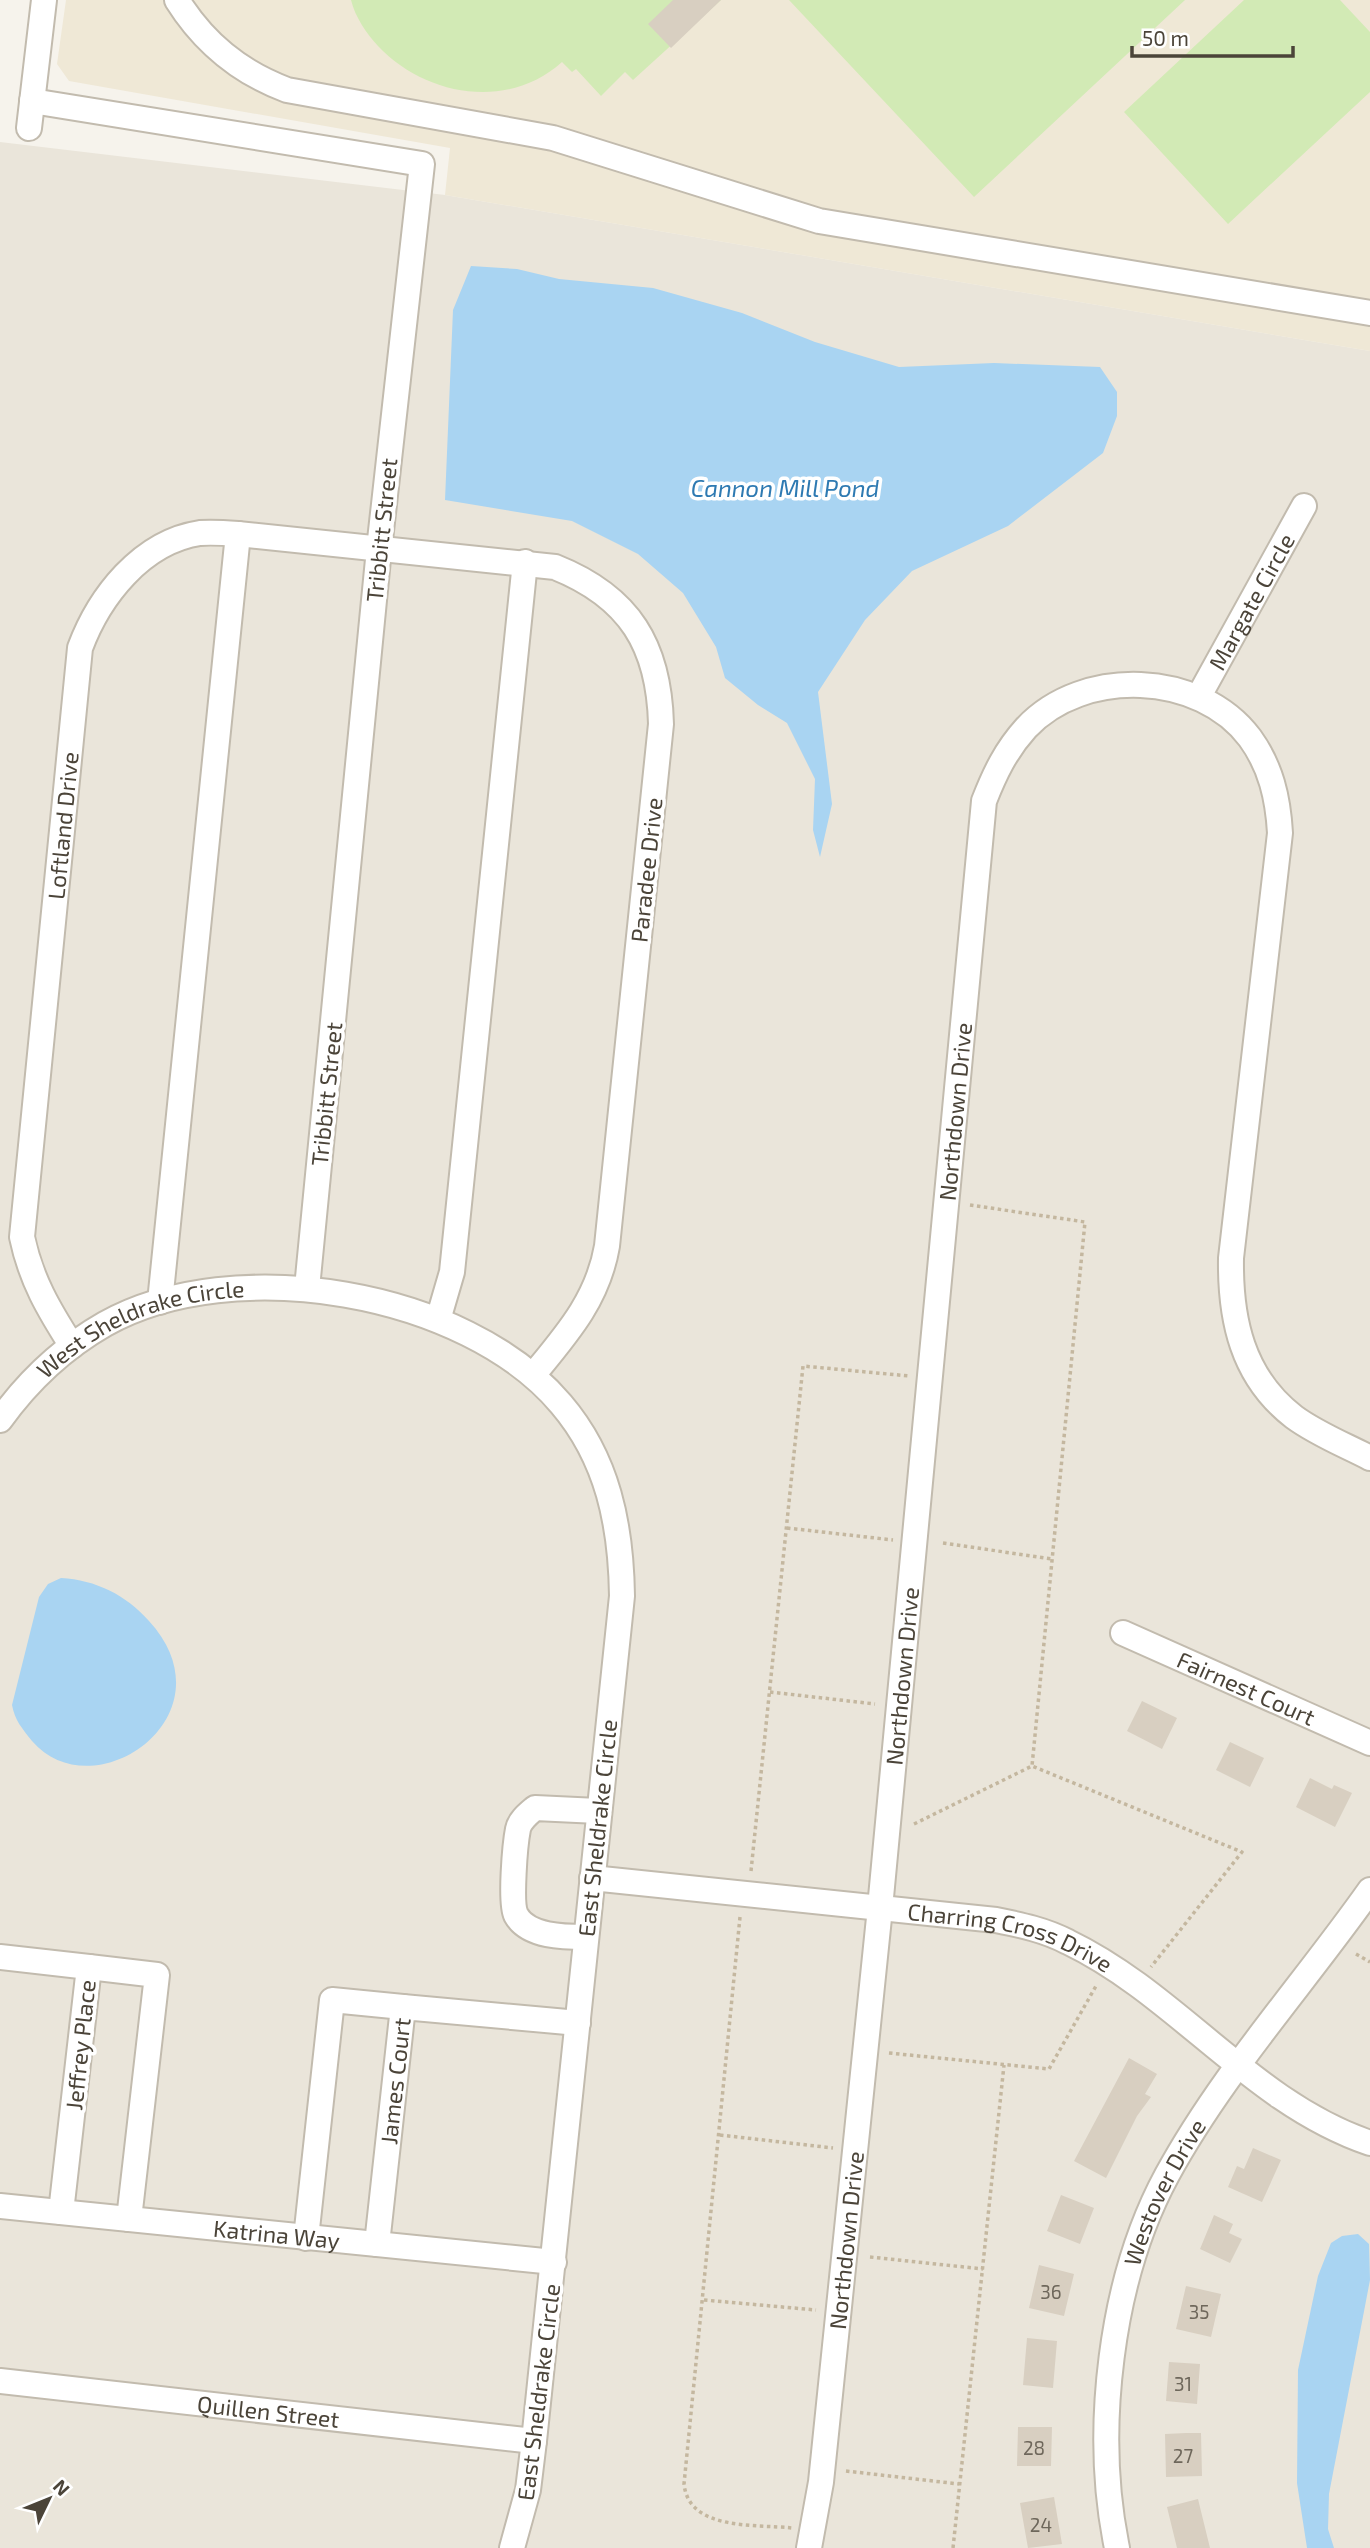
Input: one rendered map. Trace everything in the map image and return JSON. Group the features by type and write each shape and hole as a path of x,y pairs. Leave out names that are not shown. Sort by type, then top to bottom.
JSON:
{"street":[{"path":"29,128 44,0"},
{"path":"177,0 210,43 236,65 287,90 553,138 819,221 1370,313"},
{"name":"Tribbitt Street","path":"32,101 422,164 379,549 307,1288"},
{"name":"Margate Circle","path":"1199,696 1304,506"},
{"name":"Loftland Drive","path":"72,1346 40,1296 28,1267 22,1237 80,649 89,622 107,596 151,553 176,540 200,533 238,534 379,549"},
{"path":"160,1302 238,534"},
{"name":"Paradee Drive","path":"379,549 525,562 555,567 576,575 622,608 641,634 654,663 660,692 661,724 603,1266 588,1303 534,1374"},
{"path":"439,1320 452,1272 525,562"},
{"name":"Northdown Drive","path":"809,2548 821,2482 880,1908 984,801 999,763 1028,726 1053,707 1082,692 1121,685 1152,686 1199,696 1248,736 1264,759 1279,807 1278,851 1231,1258 1233,1321 1243,1349 1258,1375 1293,1416 1370,1458"},
{"name":"West Sheldrake Circle","path":"0,1420 21,1391 72,1346 106,1323 160,1302 219,1291 307,1288"},
{"name":"East Sheldrake Circle","path":"307,1288 396,1306 439,1320 498,1349 534,1374 562,1405 584,1436 603,1472 622,1549 622,1596 554,2262 528,2490 512,2548"},
{"name":"Fairnest Court","path":"1123,1633 1370,1743"},
{"path":"586,1937 549,1934 530,1927 517,1916 513,1903 519,1826 535,1808 598,1811"},
{"name":"Charring Cross Drive","path":"592,1878 996,1920 1034,1928 1066,1941 1124,1976 1278,2097 1320,2122 1370,2143"},
{"name":"Westover Drive","path":"1117,2548 1107,2441 1114,2348 1137,2245 1165,2179 1201,2119 1370,1891"},
{"name":"Jeffrey Place","path":"0,1957 89,1967 61,2212"},
{"path":"89,1967 157,1975 129,2220"},
{"path":"306,2238 332,2000 403,2007"},
{"name":"James Court","path":"377,2244 403,2007 578,2023"},
{"name":"Katrina Way","path":"0,2206 554,2262"},
{"name":"Quillen Street","path":"0,2381 534,2441"}],"path":[{"path":"970,1205 1085,1222 1032,1766"},
{"path":"751,1871 803,1366 911,1377"},
{"path":"787,1528 895,1541"},
{"path":"943,1543 1052,1559"},
{"path":"770,1692 878,1704"},
{"path":"914,1824 1032,1766 1242,1852 1150,1969"},
{"path":"740,1917 684,2484 685,2497 692,2507 716,2520 792,2528"},
{"path":"1356,1954 1370,1962"},
{"path":"890,2053 1049,2069 1096,1986"},
{"path":"953,2548 1004,2065"},
{"path":"720,2135 833,2148"},
{"path":"870,2257 983,2269"},
{"path":"704,2300 817,2310"},
{"path":"846,2471 960,2484"}],"shaded area":[{"path":"66,0 1370,0 1370,351 445,195 450,148 69,81 57,64"},
{"path":"0,142 445,195 1370,351 1370,2548 0,2548"}],"green space":[{"path":"351,0 721,0 633,80 625,72 601,96 576,69 572,72 562,62 541,77 517,87 492,92 443,86 397,63 378,46 362,25"},
{"path":"789,0 1185,0 974,197"},
{"path":"1244,0 1340,0 1370,32 1370,92 1228,224 1124,112"}],"water":[{"name":"Cannon Mill Pond","path":"471,266 517,269 559,279 653,288 742,313 815,342 899,367 994,363 1100,367 1117,392 1117,416 1103,453 1008,526 912,571 865,620 818,692 832,804 820,857 813,830 815,779 787,723 758,705 725,678 716,647 683,593 638,554 572,521 445,500 453,310"},
{"path":"61,1578 86,1582 120,1596 149,1621 171,1656 176,1690 166,1719 146,1743 119,1759 89,1766 58,1760 32,1741 19,1724 12,1705 39,1597 48,1584"},
{"path":"1358,2234 1369,2244 1370,2280 1329,2494 1328,2529 1334,2548 1307,2548 1297,2483 1298,2370 1318,2276 1331,2243 1342,2236"}],"building":[{"path":"673,0 721,0 671,48 648,24"},
{"path":"1142,1701 1177,1718 1162,1749 1127,1731"},
{"path":"1230,1742 1264,1758 1250,1787 1216,1770"},
{"path":"1310,1778 1332,1789 1334,1785 1352,1793 1335,1827 1296,1807"},
{"path":"1129,2058 1157,2074 1145,2094 1151,2097 1137,2116 1106,2178 1074,2161"},
{"path":"1253,2148 1281,2160 1262,2202 1228,2187 1237,2166 1244,2169"},
{"path":"1061,2195 1094,2208 1080,2244 1047,2231"},
{"path":"1214,2215 1233,2224 1229,2233 1242,2239 1230,2263 1200,2249"},
{"path":"1039,2265 1074,2274 1064,2316 1029,2308"},
{"path":"1186,2286 1221,2294 1211,2337 1176,2329"},
{"path":"1027,2338 1057,2341 1053,2388 1023,2385"},
{"path":"1169,2362 1200,2364 1197,2404 1166,2401"},
{"path":"1018,2427 1052,2427 1051,2466 1017,2466"},
{"path":"1201,2433 1202,2476 1166,2477 1165,2434"},
{"path":"1054,2497 1062,2544 1028,2548 1020,2503"},
{"path":"1198,2499 1210,2548 1177,2548 1167,2507"}]}
